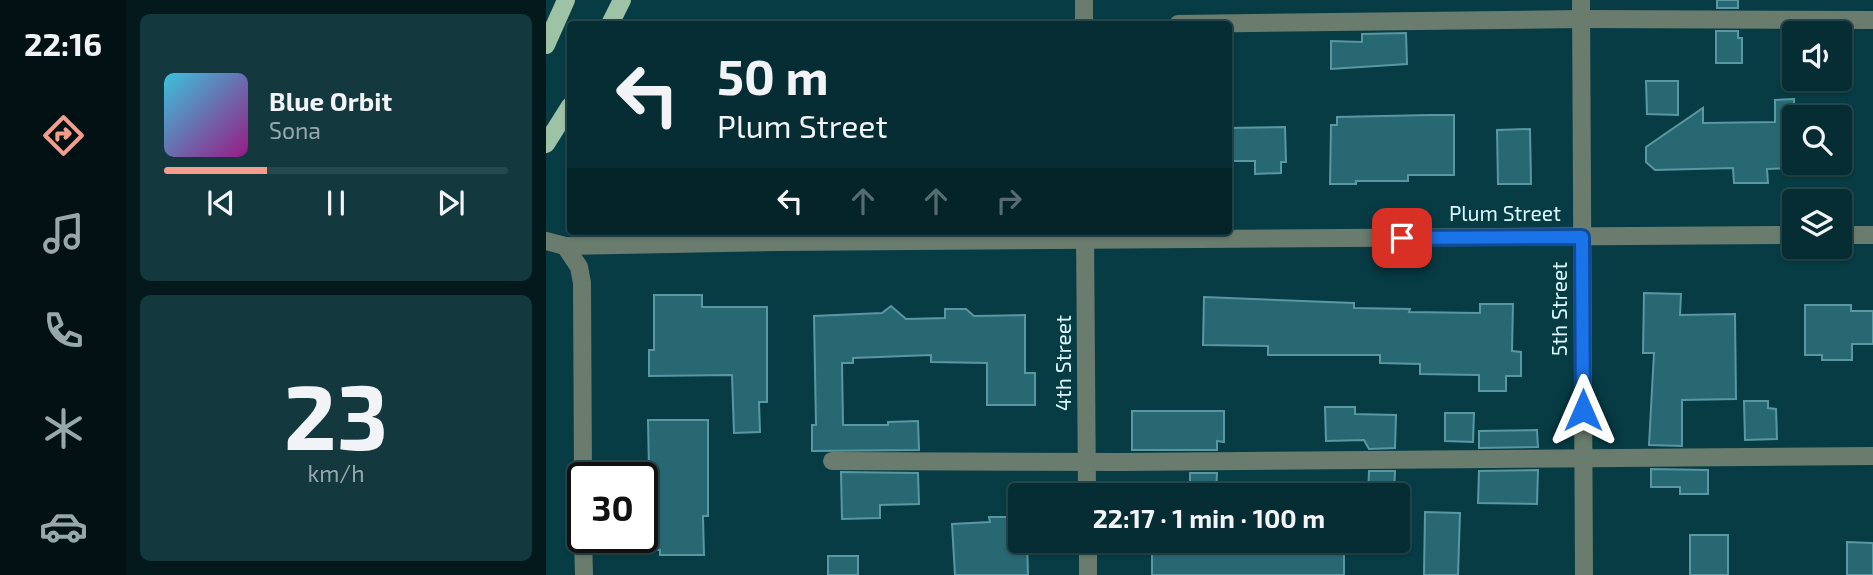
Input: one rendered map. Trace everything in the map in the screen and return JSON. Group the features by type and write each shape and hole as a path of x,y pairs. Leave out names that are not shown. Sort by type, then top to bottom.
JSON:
{"main road":[{"path":"546,45 566,0"},
{"path":"612,21 622,0"},
{"path":"546,144 567,111"}],"street":[{"path":"1084,0 1084,21"},
{"name":"5th Street","path":"1581,0 1584,575"},
{"path":"1232,23 1581,19 1873,20"},
{"name":"Plum Street","path":"546,240 565,246 1085,235 1782,235"},
{"name":"4th Street","path":"1085,235 1087,483"},
{"path":"1852,235 1873,235"},
{"path":"565,246 579,267 582,283 583,462"},
{"path":"832,461 1087,462 1873,456"},
{"path":"583,553 584,575"},
{"path":"1088,553 1088,575"}],"building":[{"path":"1717,0 1738,0 1738,8 1717,8"},
{"path":"1716,31 1738,31 1738,38 1742,38 1742,63 1716,63"},
{"path":"1406,33 1407,64 1331,69 1331,41 1362,42 1362,34"},
{"path":"1646,81 1678,81 1678,115 1647,114"},
{"path":"1794,99 1794,105 1782,105 1782,168 1767,169 1768,183 1734,183 1733,168 1655,170 1646,162 1646,147 1703,108 1703,123 1775,122 1775,100"},
{"path":"1454,115 1454,175 1408,175 1408,181 1330,184 1331,125 1337,125 1337,117"},
{"path":"1285,127 1286,162 1281,162 1281,173 1255,174 1255,161 1232,161 1232,128"},
{"path":"1530,129 1531,184 1498,184 1497,130"},
{"path":"1644,293 1681,294 1680,315 1735,314 1736,399 1682,400 1682,446 1649,445 1654,353 1643,353"},
{"path":"654,295 702,295 702,307 767,307 767,402 759,402 760,432 734,433 732,375 649,376 649,350 654,350"},
{"path":"1204,297 1354,303 1354,308 1410,309 1409,312 1480,313 1480,304 1513,304 1512,351 1521,352 1521,376 1506,376 1506,391 1479,391 1479,375 1420,374 1420,364 1380,363 1380,355 1268,355 1268,346 1203,345"},
{"path":"1805,305 1851,305 1851,311 1873,311 1873,344 1852,344 1852,360 1822,360 1822,355 1805,355"},
{"path":"891,306 906,319 945,318 945,309 966,309 974,316 1025,315 1025,373 1035,373 1035,405 987,405 987,363 931,362 931,355 853,358 853,363 842,363 843,425 888,425 888,422 918,421 919,450 812,451 812,425 816,425 814,316 882,313"},
{"path":"1744,401 1768,401 1768,408 1776,409 1777,439 1745,440"},
{"path":"1325,407 1355,407 1355,414 1396,415 1395,448 1369,449 1364,440 1326,441"},
{"path":"1132,411 1224,411 1224,442 1217,441 1217,450 1132,450"},
{"path":"1445,413 1474,413 1473,442 1445,441"},
{"path":"648,420 708,420 708,516 703,516 704,555 660,555 658,462 649,462"},
{"path":"1537,430 1538,447 1479,448 1479,431"},
{"path":"1651,469 1708,470 1708,494 1680,494 1680,487 1651,487"},
{"path":"1538,470 1537,504 1478,503 1479,471"},
{"path":"1369,471 1395,471 1394,483 1368,483"},
{"path":"841,472 918,473 919,504 880,505 880,518 842,519"},
{"path":"1190,473 1217,473 1217,483 1190,483"},
{"path":"1425,512 1460,513 1458,575 1424,575"},
{"path":"989,517 1008,517 1008,553 1027,553 1028,575 955,575 952,524 990,522"},
{"path":"1690,535 1728,535 1728,575 1690,575"},
{"path":"1847,542 1873,543 1873,575 1847,575"},
{"path":"1152,553 1344,553 1344,575 1152,575"},
{"path":"828,556 858,556 858,575 828,575"}],"route":[{"path":"1402,238 1582,237 1583,410"}]}
